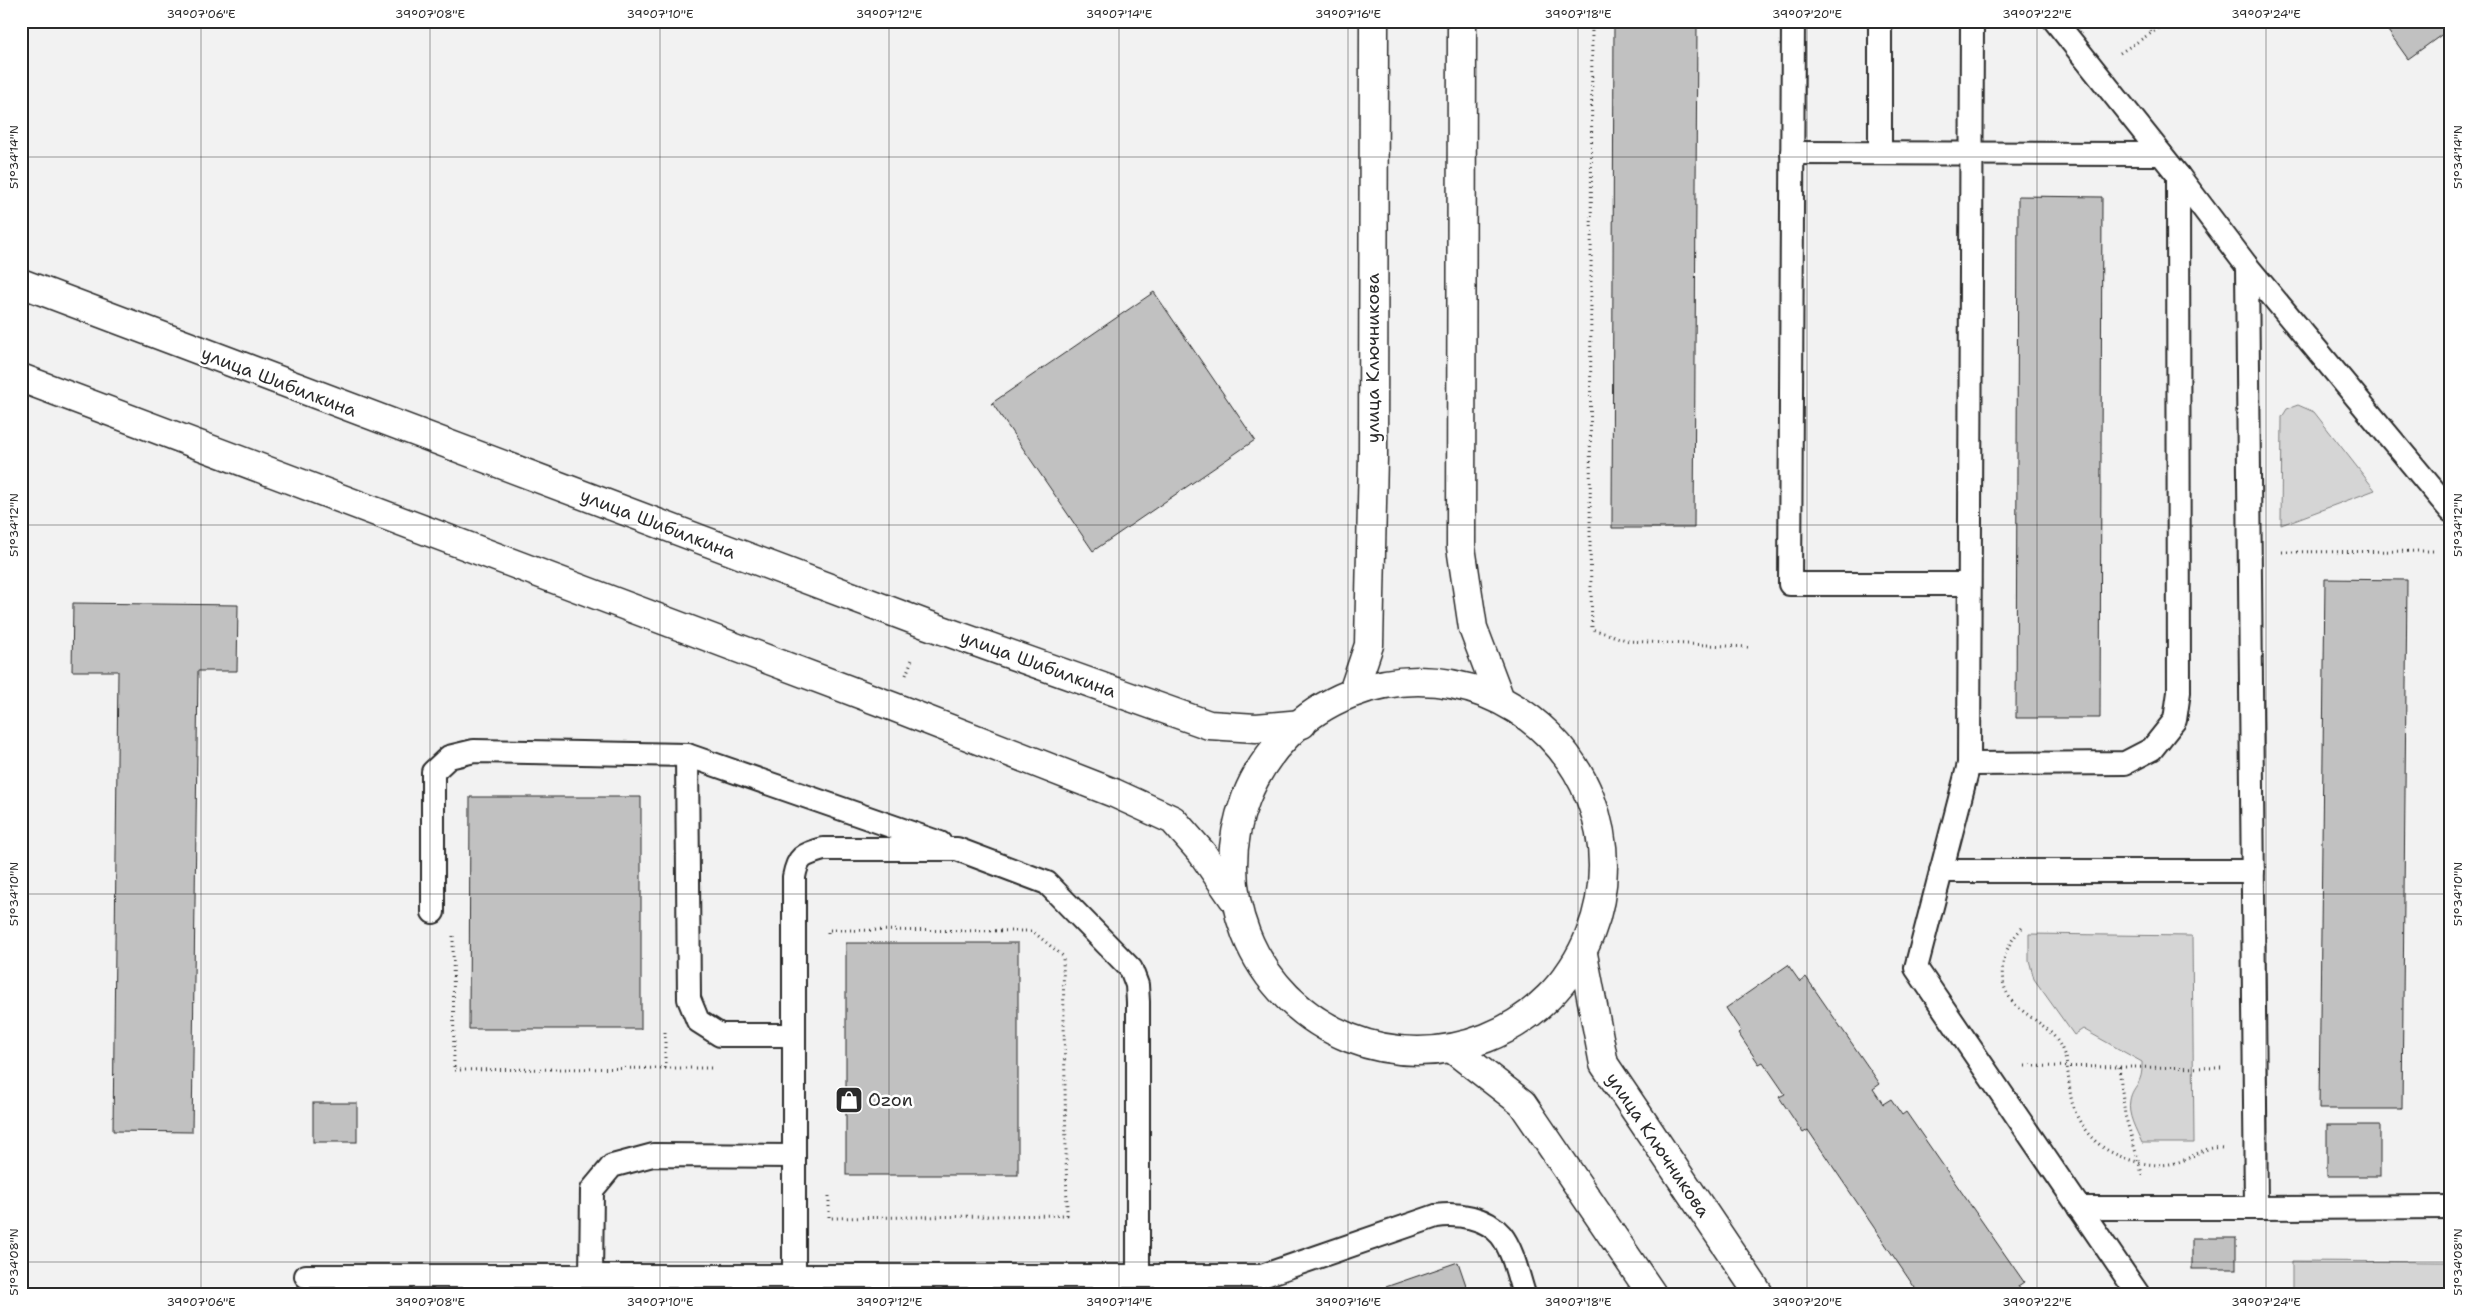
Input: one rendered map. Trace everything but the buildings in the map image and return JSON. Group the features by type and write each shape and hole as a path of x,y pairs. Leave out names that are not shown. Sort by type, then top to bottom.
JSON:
{"street":[{"name":"улица Ключникова","path":"1353,692 1368,645 1373,446 1374,21"},
{"path":"1462,21 1462,547 1473,628 1498,694 1532,722 1568,756 1594,804 1604,852 1604,903 1583,954 1562,983 1517,1023 1454,1050 1398,1049 1336,1031 1292,1002 1259,960 1238,918 1233,898 1231,866 1233,832 1245,792 1260,765 1282,740 1314,714 1353,692 1412,685 1458,688 1498,694"},
{"name":"улица Шибилкина","path":"21,284 925,624 1209,725 1256,728 1302,724"},
{"path":"21,378 903,710 1114,792 1173,820 1202,853 1233,898"},
{"name":"улица Ключникова","path":"1583,954 1604,1064 1759,1294"},
{"path":"1454,1050 1522,1103 1652,1294"}],"lane":[{"path":"1793,21 1790,584 1969,584"},
{"path":"1880,21 1880,153"},
{"path":"1972,21 1969,764 1916,968 2138,1294"},
{"path":"2056,21 2178,175 2247,266 2451,511"},
{"path":"1792,153 2161,154"},
{"path":"1969,764 2125,763 2152,749 2175,720 2179,692 2178,175"},
{"path":"2247,266 2256,1208"},
{"path":"433,904 433,772 449,757 474,751 687,755 957,849 1048,883 1131,969 1137,985 1138,1276"},
{"path":"687,755 689,999 698,1021 720,1034 794,1034"},
{"path":"794,1276 794,877 796,863 804,854 823,849 957,849"},
{"path":"1941,871 2253,871"},
{"path":"591,1276 592,1190 612,1166 652,1154 794,1156"},
{"path":"2079,1208 2451,1207"},
{"path":"306,1276 794,1276 1069,1285 1138,1276 1262,1276 1436,1216 1454,1214 1471,1218 1501,1235 1524,1294"}],"path":[{"path":"1592,21 1590,546 1592,629 1629,641 1749,647"},
{"path":"2148,21 2152,33"},
{"path":"2095,69 2170,21"},
{"path":"2272,552 2434,550"},
{"path":"905,676 915,650"},
{"path":"433,904 453,897 454,1070 714,1068"},
{"path":"2022,928 2014,936 2004,956 2002,966 2005,987 2016,1005 2042,1024 2056,1038 2065,1056 2074,1111 2085,1131 2106,1150 2139,1163 2167,1164 2184,1160 2199,1150 2228,1148"},
{"path":"828,940 828,930 1032,931 1063,956 1067,1215 829,1218 829,1188"},
{"path":"664,1019 665,1068"},
{"path":"2025,1066 2229,1068"},
{"path":"2119,1067 2125,1115 2145,1182"}],"shaded area":[{"path":"2298,405 2314,412 2375,490 2281,525 2282,417 2287,409"},
{"path":"2029,934 2192,936 2194,1143 2142,1143 2133,1122 2129,1106 2131,1095 2141,1076 2142,1062 2083,1029 2074,1035 2034,979 2029,960"},
{"path":"2292,1261 2451,1262 2451,1294 2292,1294"}],"place":[{"name":"Ozon","path":"849,1100"}]}
